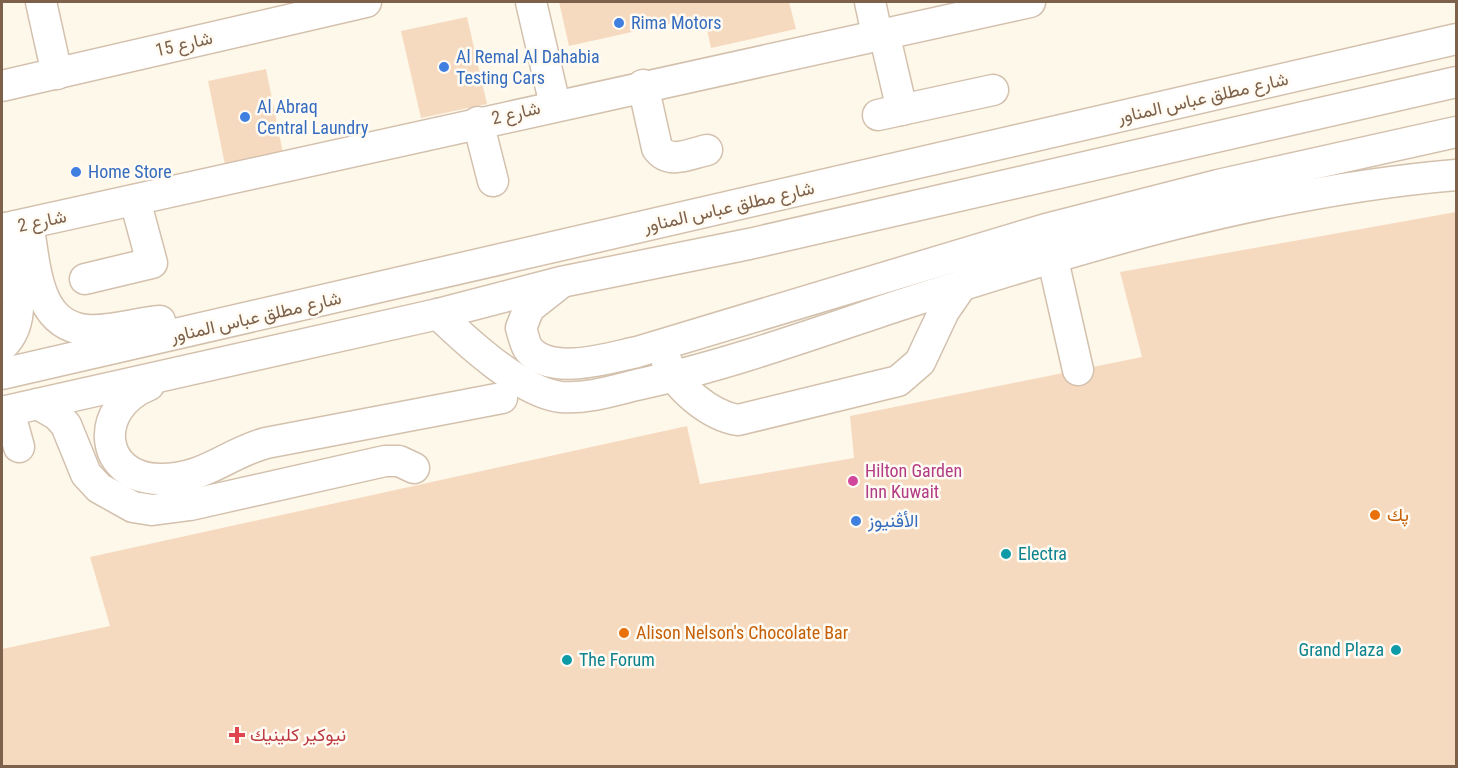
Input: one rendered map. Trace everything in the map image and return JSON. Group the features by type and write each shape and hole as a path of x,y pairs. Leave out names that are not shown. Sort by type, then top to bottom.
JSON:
{"street":[{"path":"42,2 57,74"},
{"name":"شارع 15","path":"2,86 57,74 288,10 366,2"},
{"path":"531,2 555,105"},
{"path":"870,2 881,33 890,113 993,90"},
{"name":"شارع 2","path":"11,227 643,85 1030,2"},
{"name":"شارع مطلق عباس المناور","path":"2,374 1456,39"},
{"name":"شارع مطلق عباس المناور","path":"5,411 438,314 561,282 749,244 1456,82"},
{"path":"643,85 657,148 662,156 669,159 707,150"},
{"path":"478,122 493,181"},
{"path":"438,314 462,337 533,390 561,397 588,396 672,377 962,285 1040,246 1218,185 1456,132"},
{"path":"561,282 529,308 521,328 529,350 548,361 582,364 662,345 963,253 1040,246 1276,200 1456,175"},
{"path":"85,279 152,263 135,200"},
{"path":"11,227 48,310 65,325 89,330 179,319 229,323"},
{"path":"2,346 12,336 18,320 11,227"},
{"path":"1040,246 1070,371"},
{"path":"662,345 672,377 717,414 738,420 898,381 920,362 944,311 962,285"},
{"path":"191,368 130,394 113,415 110,441 114,454 133,473 146,478 159,479 188,476 215,467 256,446 415,445"},
{"path":"49,402 57,416 66,425 86,474 99,488 133,507 152,510 180,507 385,461 399,461 415,445 502,398"},
{"path":"5,411 19,447"},
{"path":"323,450 415,445"}],"building":[{"name":"Rima Motors","path":"559,2 789,2 796,29 711,48 704,16 569,46"},
{"name":"Al Remal Al Dahabia Testing Cars","path":"467,17 487,104 421,118 401,31"},
{"name":"Al Abraq Central Laundry","path":"266,69 283,153 225,165 208,81"},
{"name":"الأڤنيوز","path":"1456,212 1456,766 2,766 2,649 110,626 90,557 687,426 700,484 854,458 850,416 1142,357 1120,272"}],"place":[{"name":"Rima Motors","path":"619,23"},
{"name":"Al Remal Al Dahabia Testing Cars","path":"444,67"},
{"name":"Al Abraq Central Laundry","path":"245,117"},
{"name":"Home Store","path":"76,172"},
{"name":"Hilton Garden Inn Kuwait","path":"853,481"},
{"name":"پك","path":"1375,515"},
{"name":"الأڤنيوز","path":"856,521"},
{"name":"Electra","path":"1006,554"},
{"name":"Alison Nelson's Chocolate Bar","path":"624,633"},
{"name":"Grand Plaza","path":"1396,650"},
{"name":"The Forum","path":"567,660"},
{"name":"نيوكير كلينيك","path":"237,735"}]}
